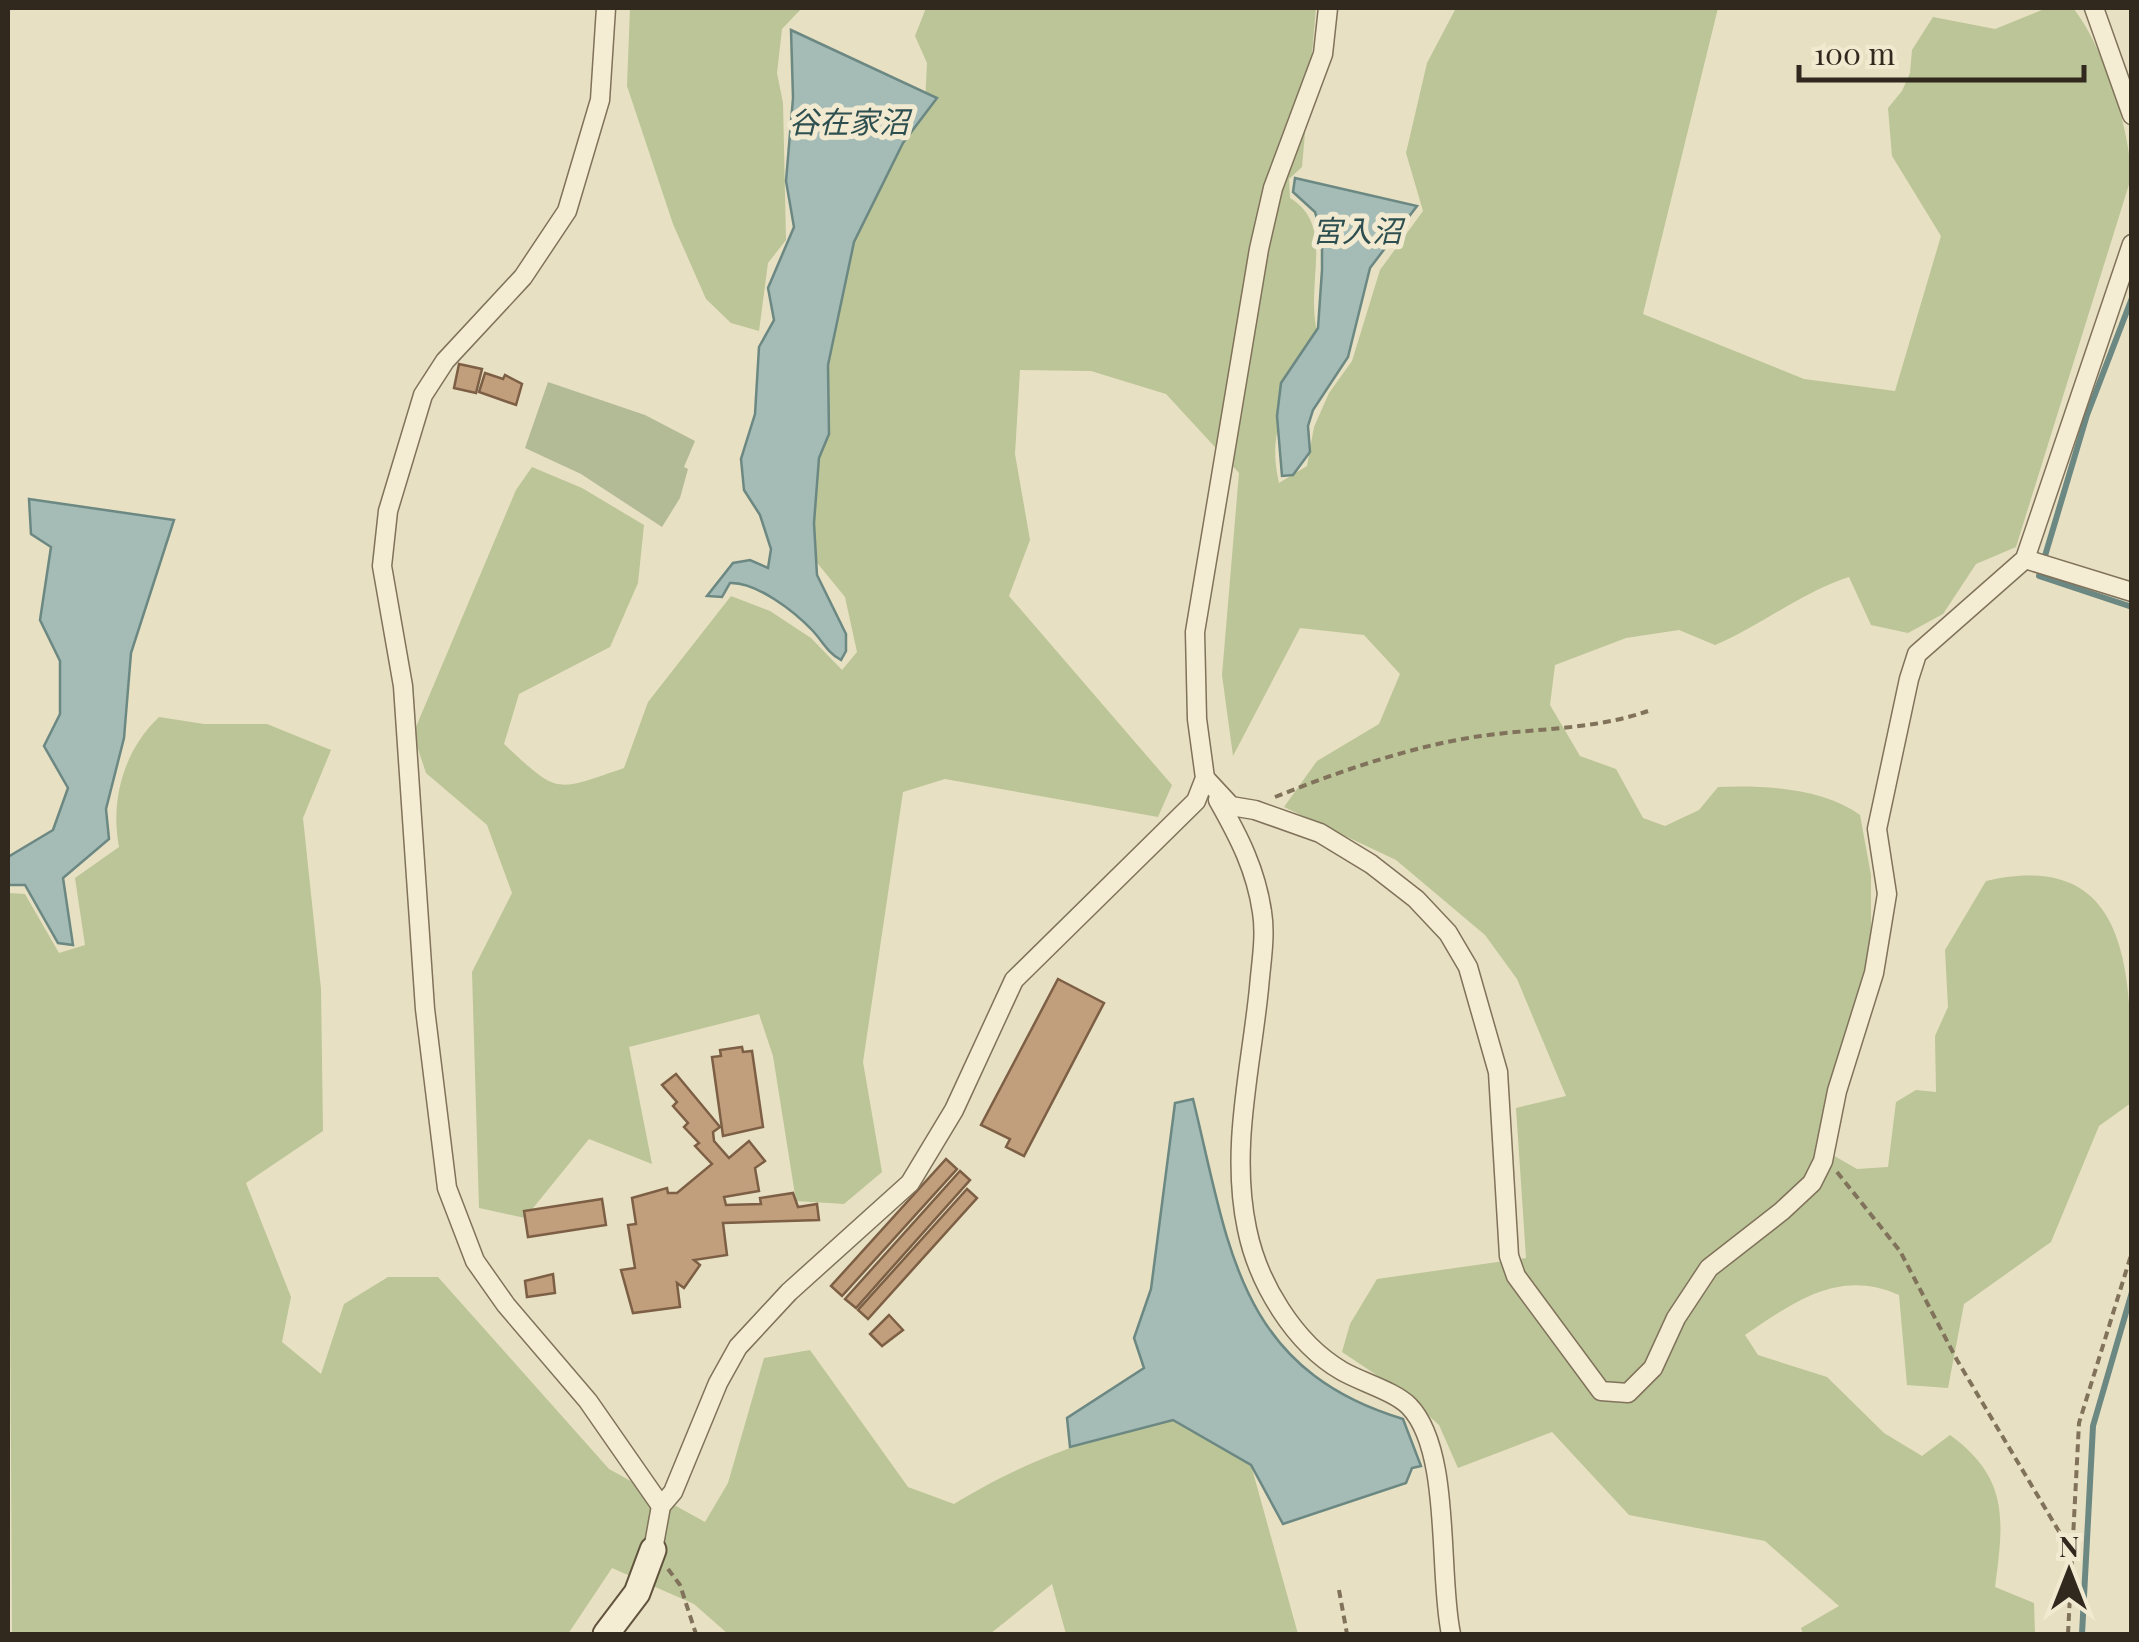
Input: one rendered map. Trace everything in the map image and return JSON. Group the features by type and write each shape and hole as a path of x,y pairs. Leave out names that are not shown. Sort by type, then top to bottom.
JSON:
{"street":[{"path":"606,8 600,100 567,211 523,278 445,361 423,394 388,511 382,566 403,686 425,1010 435,1122 447,1188 475,1260 506,1305 588,1401 661,1506"},
{"path":"1328,8 1323,54 1274,188 1259,248 1195,632 1196,720 1205,778 1247,849 1263,914 1256,1016 1239,1142 1248,1233 1259,1270 1297,1332 1323,1359 1408,1404 1420,1423 1443,1513 1441,1564 1452,1634"},
{"path":"2094,8 2132,115"},
{"path":"1205,778 1230,806 1256,810 1320,834 1371,864 1416,899 1448,933 1468,967 1498,1072 1509,1256 1516,1276 1601,1391 1628,1393 1641,1384 1708,1268 1812,1183 1824,1156 1837,1091 1874,973 1888,894 1877,829 1909,679 1918,654 2025,558 2132,244"},
{"path":"2025,558 2132,592"},
{"path":"606,1634 636,1593 653,1550 661,1506 684,1471 718,1383 738,1347 789,1292 910,1183 954,1110 1014,980 1184,817 1205,778"}],"path":[{"path":"1256,810 1274,797 1331,775 1478,736 1618,722 1648,711"},
{"path":"1824,1156 1900,1251 1957,1360 2073,1555"},
{"path":"2068,1634 2079,1423 2132,1252"},
{"path":"653,1550 680,1585 696,1634"},
{"path":"1339,1590 1347,1634"}],"green space":[{"path":"630,8 802,8 782,29 777,73 783,103 786,240 768,263 759,331 731,323 706,299 673,224 627,86"},
{"path":"926,8 1316,8 1302,167 1289,179 1290,198 1305,211 1313,227 1314,306 1323,348 1284,411 1276,443 1279,483 1307,466 1314,427 1329,393 1352,361 1380,270 1423,211 1406,153 1427,63 1456,8 1718,8 1643,314 1804,379 1895,391 1941,236 1892,156 1888,108 1910,73 1912,50 1933,17 1995,29 2042,10 2073,8 2084,24 2105,66 2121,113 2131,178 2016,547 1976,564 1943,614 1908,633 1871,625 1849,577 1715,645 1679,630 1626,638 1555,665 1550,705 1580,756 1616,769 1643,818 1665,826 1699,810 1718,787 1773,788 1811,794 1860,815 1871,875 1871,948 1834,1069 1817,1146 1857,1169 1888,1167 1896,1102 1916,1090 1936,1092 1935,1036 1948,1007 1945,950 1986,881 2036,876 2073,885 2099,905 2116,935 2130,1014 2131,1103 2099,1126 2051,1242 1964,1304 1948,1388 1907,1385 1899,1295 1877,1288 1857,1285 1818,1292 1745,1335 1758,1355 1827,1377 1884,1433 1922,1456 1950,1435 1969,1451 1993,1484 1998,1502 2000,1541 1995,1587 2034,1603 2035,1634 1803,1634 1801,1628 1839,1606 1765,1541 1629,1515 1552,1432 1458,1468 1439,1425 1405,1394 1342,1352 1350,1324 1377,1279 1526,1258 1516,1108 1566,1096 1517,979 1485,935 1396,860 1284,807 1317,761 1379,724 1400,674 1364,635 1300,628 1233,756 1222,675 1239,473 1166,394 1091,371 1020,370 1015,454 1030,540 1009,596 1172,785 1158,817 945,779 903,792 863,1062 882,1172 844,1204 796,1201 773,1056 759,1014 629,1047 652,1164 589,1139 525,1218 479,1208 472,972 512,893 487,825 426,773 413,734 516,490 532,467 582,488 644,525 638,583 610,647 519,694 504,744 548,780 558,784 583,782 624,768 648,702 731,596 770,611 811,638 842,670 857,652 845,597 814,559 808,516 840,234 925,103 927,63 915,36"},
{"path":"548,382 645,415 695,441 684,467 688,469 680,498 662,527 581,474 525,448"},
{"path":"159,717 204,724 267,724 331,750 303,818 321,989 323,1131 246,1183 291,1297 282,1342 321,1374 344,1304 388,1277 438,1277 609,1469 705,1522 728,1483 764,1358 810,1350 908,1487 954,1504 1059,1452 1172,1419 1251,1465 1298,1634 1066,1634 1052,1584 990,1634 728,1634 694,1604 612,1568 568,1634 12,1634 8,893 25,894 59,953 85,945 75,878 119,847 117,811 122,777 137,745"}],"water":[{"name":"谷在家沼","path":"791,30 937,98 903,143 854,242 828,365 829,434 819,458 814,523 817,575 846,634 846,651 841,660 796,615 752,587 730,583 722,597 707,596 733,563 750,560 768,568 771,549 760,515 744,490 741,459 755,414 759,347 774,320 768,288 794,227 786,181 793,98"},
{"name":"宮入沼","path":"1295,178 1417,206 1370,268 1348,357 1313,410 1308,426 1310,452 1293,475 1282,476 1277,416 1281,383 1318,328 1322,270 1322,234 1315,212 1293,192"},
{"path":"29,499 174,520 131,653 124,738 106,809 109,839 63,878 73,945 58,943 25,885 8,885 8,857 53,830 68,788 44,746 60,714 60,661 40,620 51,547 31,534"},
{"path":"1193,1099 1231,1251 1249,1295 1273,1334 1305,1368 1348,1397 1403,1419 1421,1466 1412,1468 1406,1483 1283,1524 1251,1465 1173,1420 1070,1447 1067,1418 1144,1368 1134,1338 1151,1289 1175,1103"}],"building":[{"path":"459,364 482,369 476,393 454,388"},
{"path":"485,373 503,379 505,375 522,384 516,405 479,392"},
{"path":"1058,979 1104,1003 1024,1156 1006,1147 1010,1139 981,1125"},
{"path":"742,1047 743,1052 752,1051 763,1127 723,1136 712,1057 721,1056 720,1050"},
{"path":"676,1074 720,1127 713,1132 714,1141 729,1158 749,1141 765,1161 755,1168 759,1191 724,1197 726,1205 761,1204 760,1198 793,1193 798,1207 817,1204 819,1220 723,1223 727,1255 694,1260 700,1265 684,1288 677,1283 680,1307 633,1313 621,1270 635,1268 628,1225 636,1224 632,1198 667,1188 668,1193 677,1193 712,1164 695,1146 699,1143 684,1127 688,1123 673,1106 677,1102 662,1085"},
{"path":"946,1159 957,1169 842,1296 831,1286"},
{"path":"960,1171 970,1180 856,1308 845,1299"},
{"path":"967,1189 977,1198 868,1319 858,1310"},
{"path":"602,1199 606,1225 528,1237 524,1211"},
{"path":"553,1274 555,1293 527,1297 525,1281"},
{"path":"889,1315 903,1330 882,1346 870,1334"}],"waterway":[{"path":"2132,298 2087,415 2039,576 2132,607"},
{"path":"2082,1634 2093,1426 2132,1292"}]}
